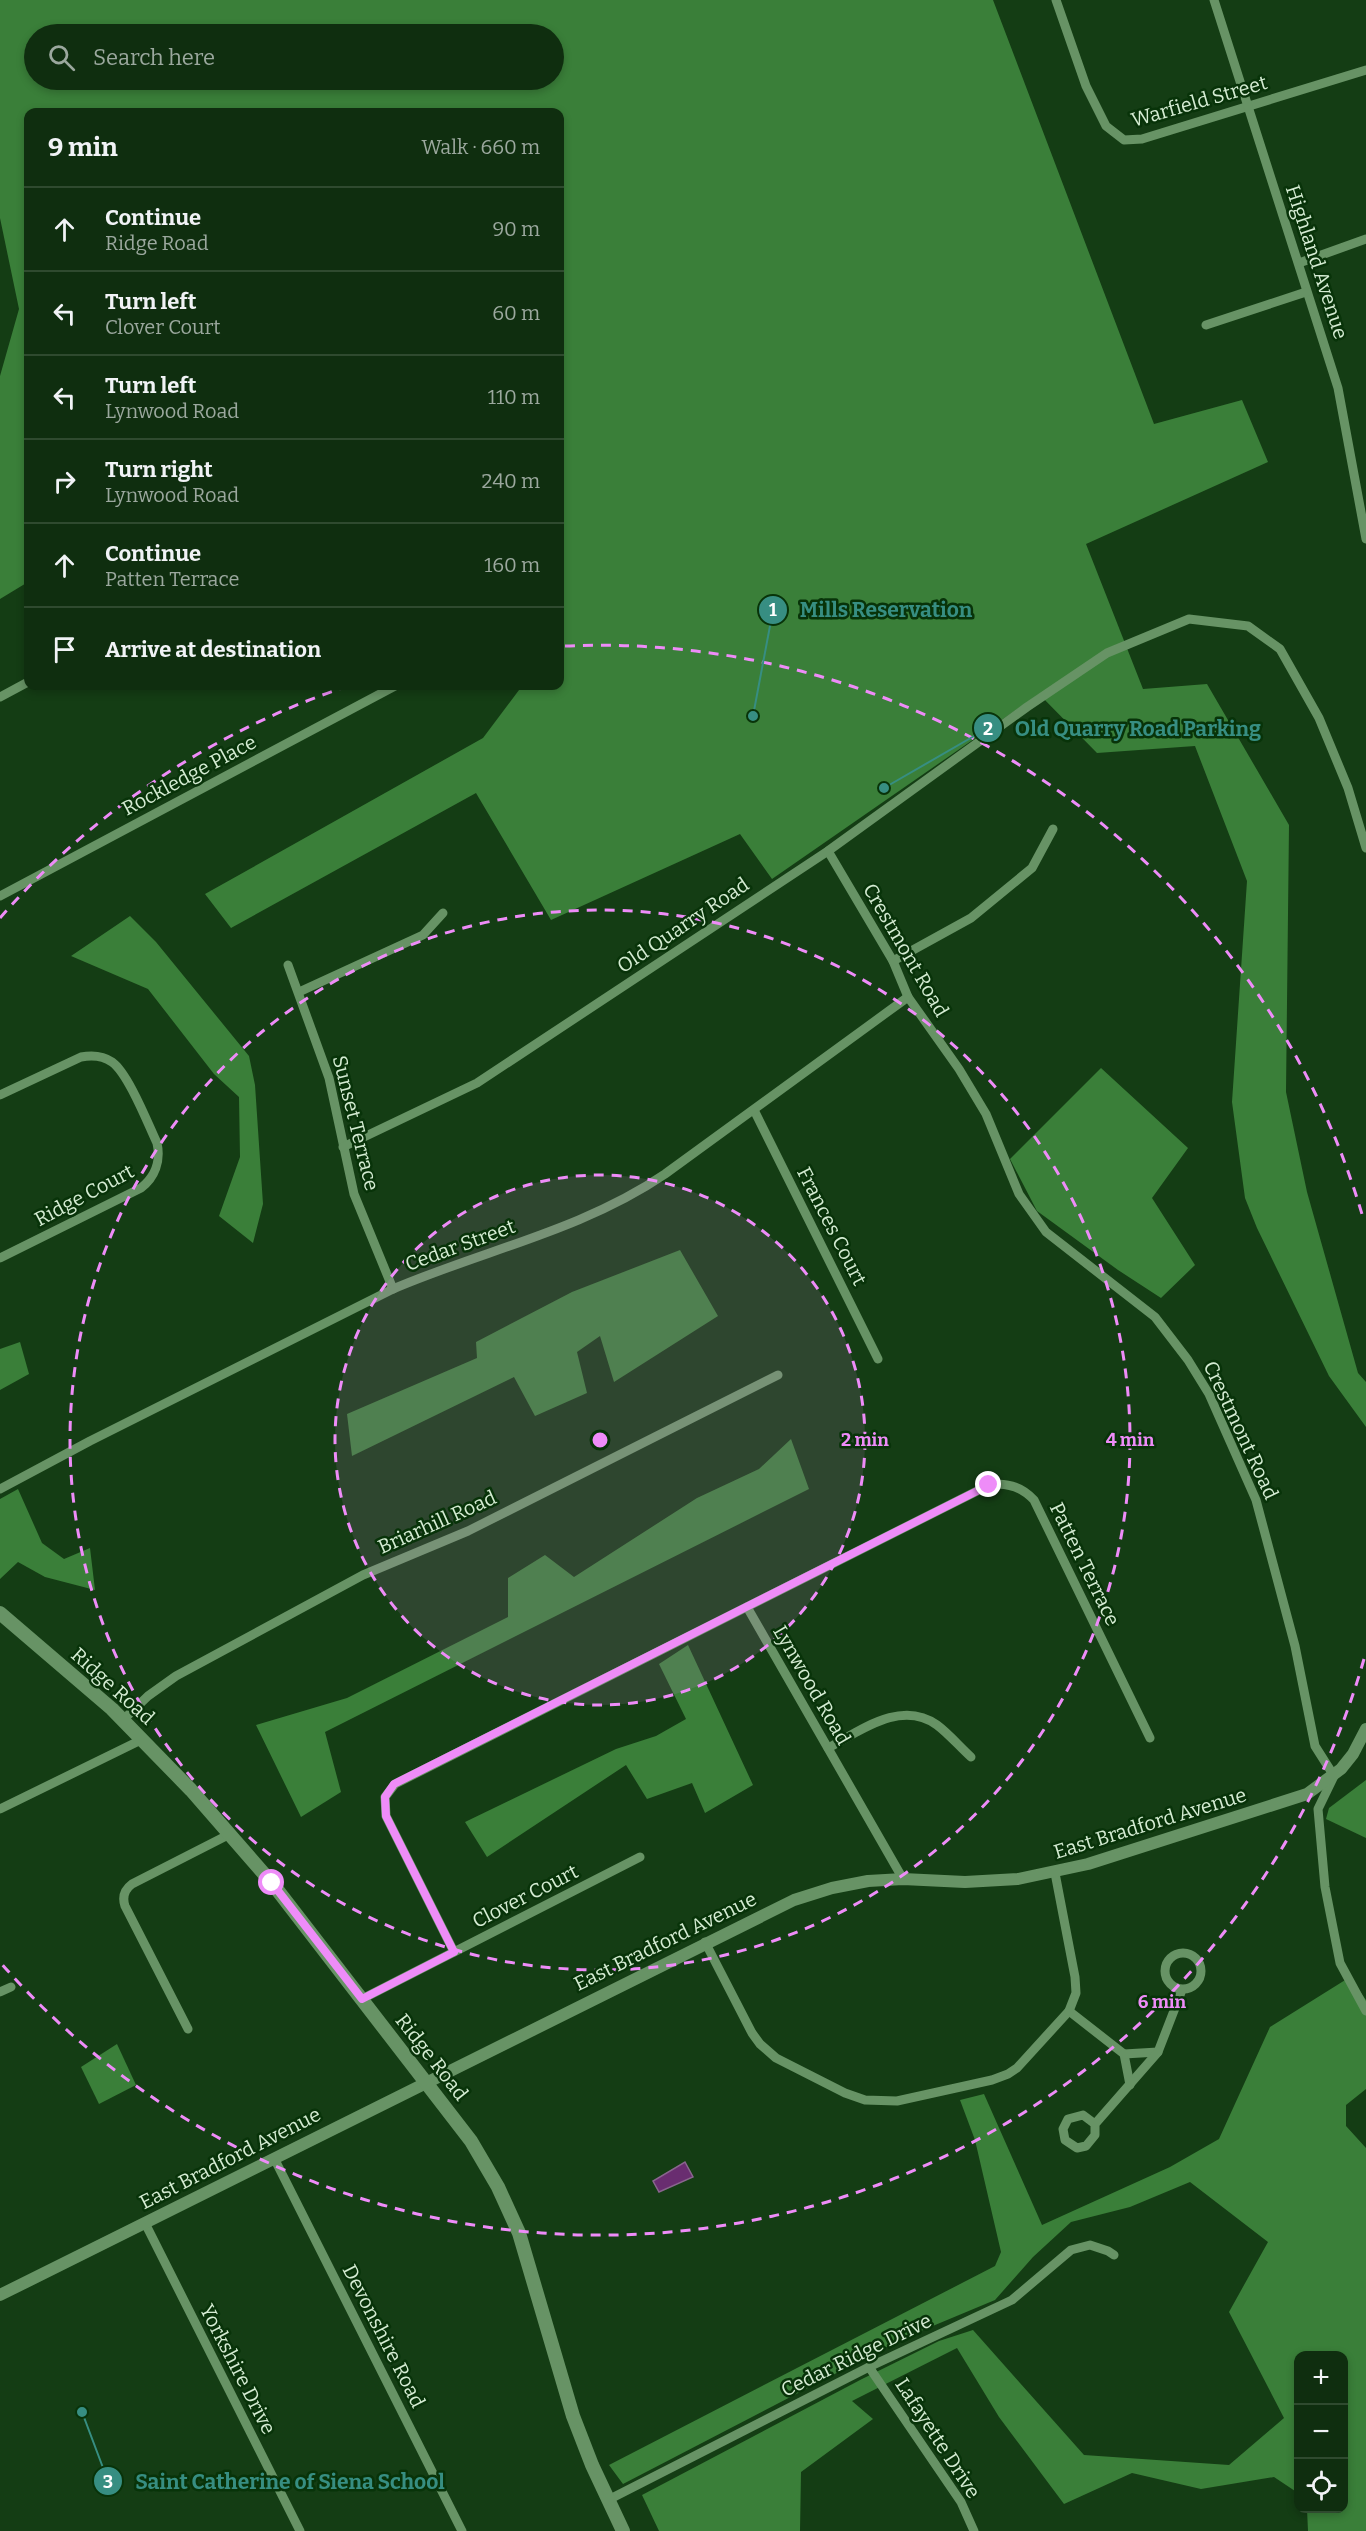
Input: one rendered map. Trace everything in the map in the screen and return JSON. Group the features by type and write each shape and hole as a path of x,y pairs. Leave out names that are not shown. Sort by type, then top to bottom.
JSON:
{"main road":[{"name":"Ridge Road","path":"0,1613 123,1720 230,1834 272,1883 471,2140 508,2206 529,2260 557,2366 573,2416 623,2531"}],"street":[{"name":"Warfield Street","path":"1056,0 1086,86 1106,126 1124,140 1142,139 1366,70"},
{"name":"Highland Avenue","path":"1214,0 1338,388 1366,539"},
{"path":"1299,263 1366,239"},
{"path":"1206,325 1306,292"},
{"name":"Old Quarry Road","path":"343,1147 477,1083 828,851 1027,707 1107,653 1189,619 1248,626 1280,649 1319,718 1348,788 1366,848"},
{"path":"0,697 24,684"},
{"name":"Rockledge Place","path":"0,896 387,690"},
{"path":"894,961 971,918 1032,868 1053,830"},
{"name":"Crestmont Road","path":"828,851 894,961 908,998 959,1070 986,1114 1019,1194 1046,1232 1155,1317 1188,1360 1209,1394 1256,1500 1295,1646 1315,1746 1334,1776"},
{"path":"299,992 423,935 443,913"},
{"name":"Sunset Terrace","path":"288,965 329,1078 354,1194 393,1289"},
{"name":"Cedar Street","path":"0,1489 90,1441 393,1289 437,1270 581,1220 615,1204 649,1185 908,998"},
{"name":"Ridge Court","path":"0,1095 81,1057 94,1055 107,1059 121,1072 157,1143 159,1156 154,1174 141,1188 0,1258"},
{"name":"Frances Court","path":"754,1110 878,1359"},
{"name":"Briarhill Road","path":"123,1720 148,1696 176,1676 363,1575 468,1531 778,1376"},
{"name":"Patten Terrace","path":"747,1607 989,1485 1010,1485 1023,1490 1034,1500 1150,1738"},
{"path":"454,1952 386,1816 384,1802 391,1787 747,1607"},
{"name":"Lynwood Road","path":"747,1607 903,1879"},
{"path":"828,1748 884,1719 908,1715 923,1718 938,1726 971,1757"},
{"name":"East Bradford Avenue","path":"0,2295 775,1908 813,1893 860,1882 903,1879 965,1882 1018,1879 1055,1873 1299,1798 1334,1776 1353,1754 1365,1734"},
{"path":"0,1809 142,1739"},
{"path":"1334,1776 1318,1809 1325,1887 1340,1963 1366,2011"},
{"path":"188,2029 125,1905 124,1897 132,1884 230,1834"},
{"name":"Clover Court","path":"362,1999 640,1857"},
{"path":"705,1942 748,2026 765,2049 782,2061 845,2093 865,2100 897,2100 992,2080 1008,2074 1017,2068 1069,2011 1076,1985 1055,1873"},
{"path":"1181,1953 1192,1956 1200,1965 1201,1970 1201,1976 1194,1986 1182,1990 1168,1981 1165,1970 1170,1959 1181,1953"},
{"path":"0,1992 11,1987"},
{"path":"1095,2124 1158,2052 1182,1990"},
{"path":"1069,2011 1124,2054 1130,2085"},
{"path":"1124,2054 1158,2052"},
{"name":"Devonshire Road","path":"274,2158 462,2531"},
{"name":"Yorkshire Drive","path":"145,2223 300,2531"},
{"name":"Cedar Ridge Drive","path":"608,2500 869,2367 1012,2300 1071,2250 1090,2246 1114,2255"},
{"name":"Lafayette Drive","path":"869,2367 961,2502 974,2531"}],"green space":[{"path":"0,0 993,0 1154,424 1242,400 1268,462 1086,544 1143,689 1207,684 1289,825 1286,1092 1307,1192 1358,1373 1366,1382 1366,1427 1329,1376 1257,1228 1245,1198 1232,1102 1247,881 1195,746 1097,753 1039,694 772,879 740,834 551,920 476,793 231,928 205,894 483,738 519,690 564,690 564,108 24,108 24,584 0,599 0,376 19,309 0,218"},
{"path":"130,916 156,942 249,1056 255,1085 263,1204 253,1243 219,1216 240,1157 239,1097 214,1074 148,989 71,956"},
{"path":"1101,1068 1188,1148 1152,1198 1195,1265 1161,1298 1037,1211 1010,1159"},
{"path":"680,1250 718,1316 614,1382 600,1336 577,1352 587,1393 535,1416 514,1377 352,1456 347,1414 477,1358 476,1342 572,1292"},
{"path":"20,1342 29,1374 0,1390 0,1349"},
{"path":"791,1439 809,1489 325,1732 341,1792 301,1817 256,1725 347,1698 508,1617 508,1578 545,1555 574,1577 697,1498 759,1469"},
{"path":"18,1489 42,1543 64,1559 90,1548 95,1590 45,1577 18,1562 0,1579 0,1499"},
{"path":"688,1645 753,1785 705,1813 692,1783 647,1799 626,1765 487,1857 465,1822 616,1749 656,1736 686,1719 659,1664"},
{"path":"1366,1780 1366,1838 1326,1819 1329,1808"},
{"path":"1350,1977 1366,2000 1366,2089 1346,2105 1346,2126 1366,2148 1366,2531 1308,2531 1307,2513 1348,2513 1348,2351 1294,2351 1294,2490 1274,2477 1201,2489 1132,2473 1064,2504 999,2417 957,2348 852,2401 873,2419 801,2472 800,2531 659,2531 642,2495 862,2379 939,2341 973,2330 1084,2455 1229,2465 1284,2418 1229,2312 1268,2242 1190,2182 1130,2207 1071,2222 1033,2257 995,2300 904,2338 623,2484 609,2465 995,2266 1001,2252 975,2140 960,2100 984,2094 1042,2225 1170,2167 1219,2139 1270,2027"},
{"path":"117,2044 136,2085 99,2104 81,2067"}],"shaded area":[{"path":"685,2162 693,2177 659,2192 653,2181"}],"place":[{"name":"Mills Reservation","path":"753,716"},
{"name":"Old Quarry Road Parking","path":"884,788"},
{"name":"Saint Catherine of Siena School","path":"82,2412"}],"route":[{"path":"272,1883 362,1999 454,1952 386,1816 385,1797 394,1784 989,1485"}]}
